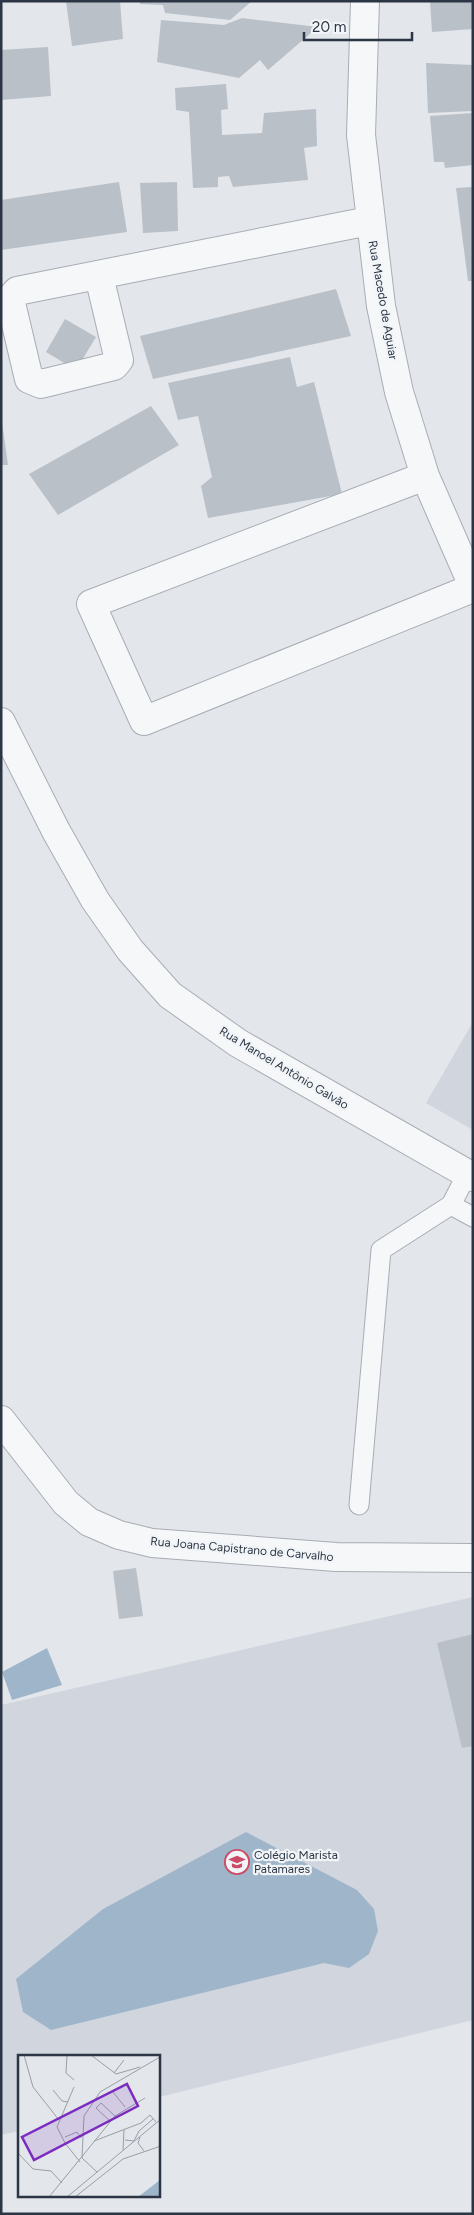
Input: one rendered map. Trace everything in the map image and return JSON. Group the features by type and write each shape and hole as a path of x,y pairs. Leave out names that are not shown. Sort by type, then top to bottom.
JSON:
{"street":[{"name":"Rua Macedo de Aguiar","path":"365,1 361,135 369,221 381,306 399,392 425,476 473,587"},
{"path":"100,276 119,360 114,366 41,384 34,383 29,379 11,303 13,294 17,291 369,221"},
{"path":"425,476 91,604 144,720 473,587"},
{"name":"Rua Manoel Antônio Galvão","path":"1,722 56,831 95,900 130,950 170,995 238,1043 470,1175"},
{"name":"Rua Joana Capistrano de Carvalho","path":"1,1420 11,1450 66,1503 89,1522 119,1535 144,1541 336,1557 473,1558"}],"lane":[{"path":"359,1505 381,1250 451,1204 470,1175"},
{"path":"451,1204 473,1216"}],"shaded area":[{"path":"473,1022 473,1130 426,1103"},
{"name":"Colégio Marista Patamares","path":"473,1597 473,2020 160,2097 160,2055 18,2055 18,2131 1,2135 1,1705"}],"water":[{"path":"47,1648 62,1685 12,1700 2,1672"},
{"path":"246,1832 357,1890 374,1909 378,1931 369,1954 349,1968 324,1963 51,2030 23,2012 16,1979 103,1909"}],"building":[{"path":"66,1 120,1 123,39 72,46"},
{"path":"140,1 252,1 230,20 165,13 163,5 140,4"},
{"path":"430,1 473,1 473,29 432,32"},
{"path":"242,18 318,27 268,70 260,60 239,78 157,62 161,20 224,25"},
{"path":"48,47 51,96 1,100 1,50"},
{"path":"426,63 473,65 473,111 428,113"},
{"path":"226,84 228,109 221,110 222,135 262,133 264,113 316,109 317,146 304,148 308,180 233,187 229,176 218,177 218,187 193,188 189,112 176,110 175,88"},
{"path":"473,113 473,165 445,168 444,162 434,162 430,116"},
{"path":"119,182 127,232 1,250 1,200"},
{"path":"177,182 178,231 143,233 140,183"},
{"path":"473,187 473,281 468,281 456,188"},
{"path":"336,289 351,336 153,379 140,336"},
{"path":"65,319 96,337 76,370 46,352"},
{"path":"290,357 297,387 314,382 342,494 208,518 201,486 212,477 198,416 178,420 168,383"},
{"path":"151,406 179,445 58,515 29,474"},
{"path":"2,422 8,465 1,465"},
{"path":"136,1568 143,1616 119,1619 113,1571"},
{"path":"473,1634 473,1746 462,1748 437,1643"}],"place":[{"name":"Colégio Marista Patamares","path":"237,1862"}]}
